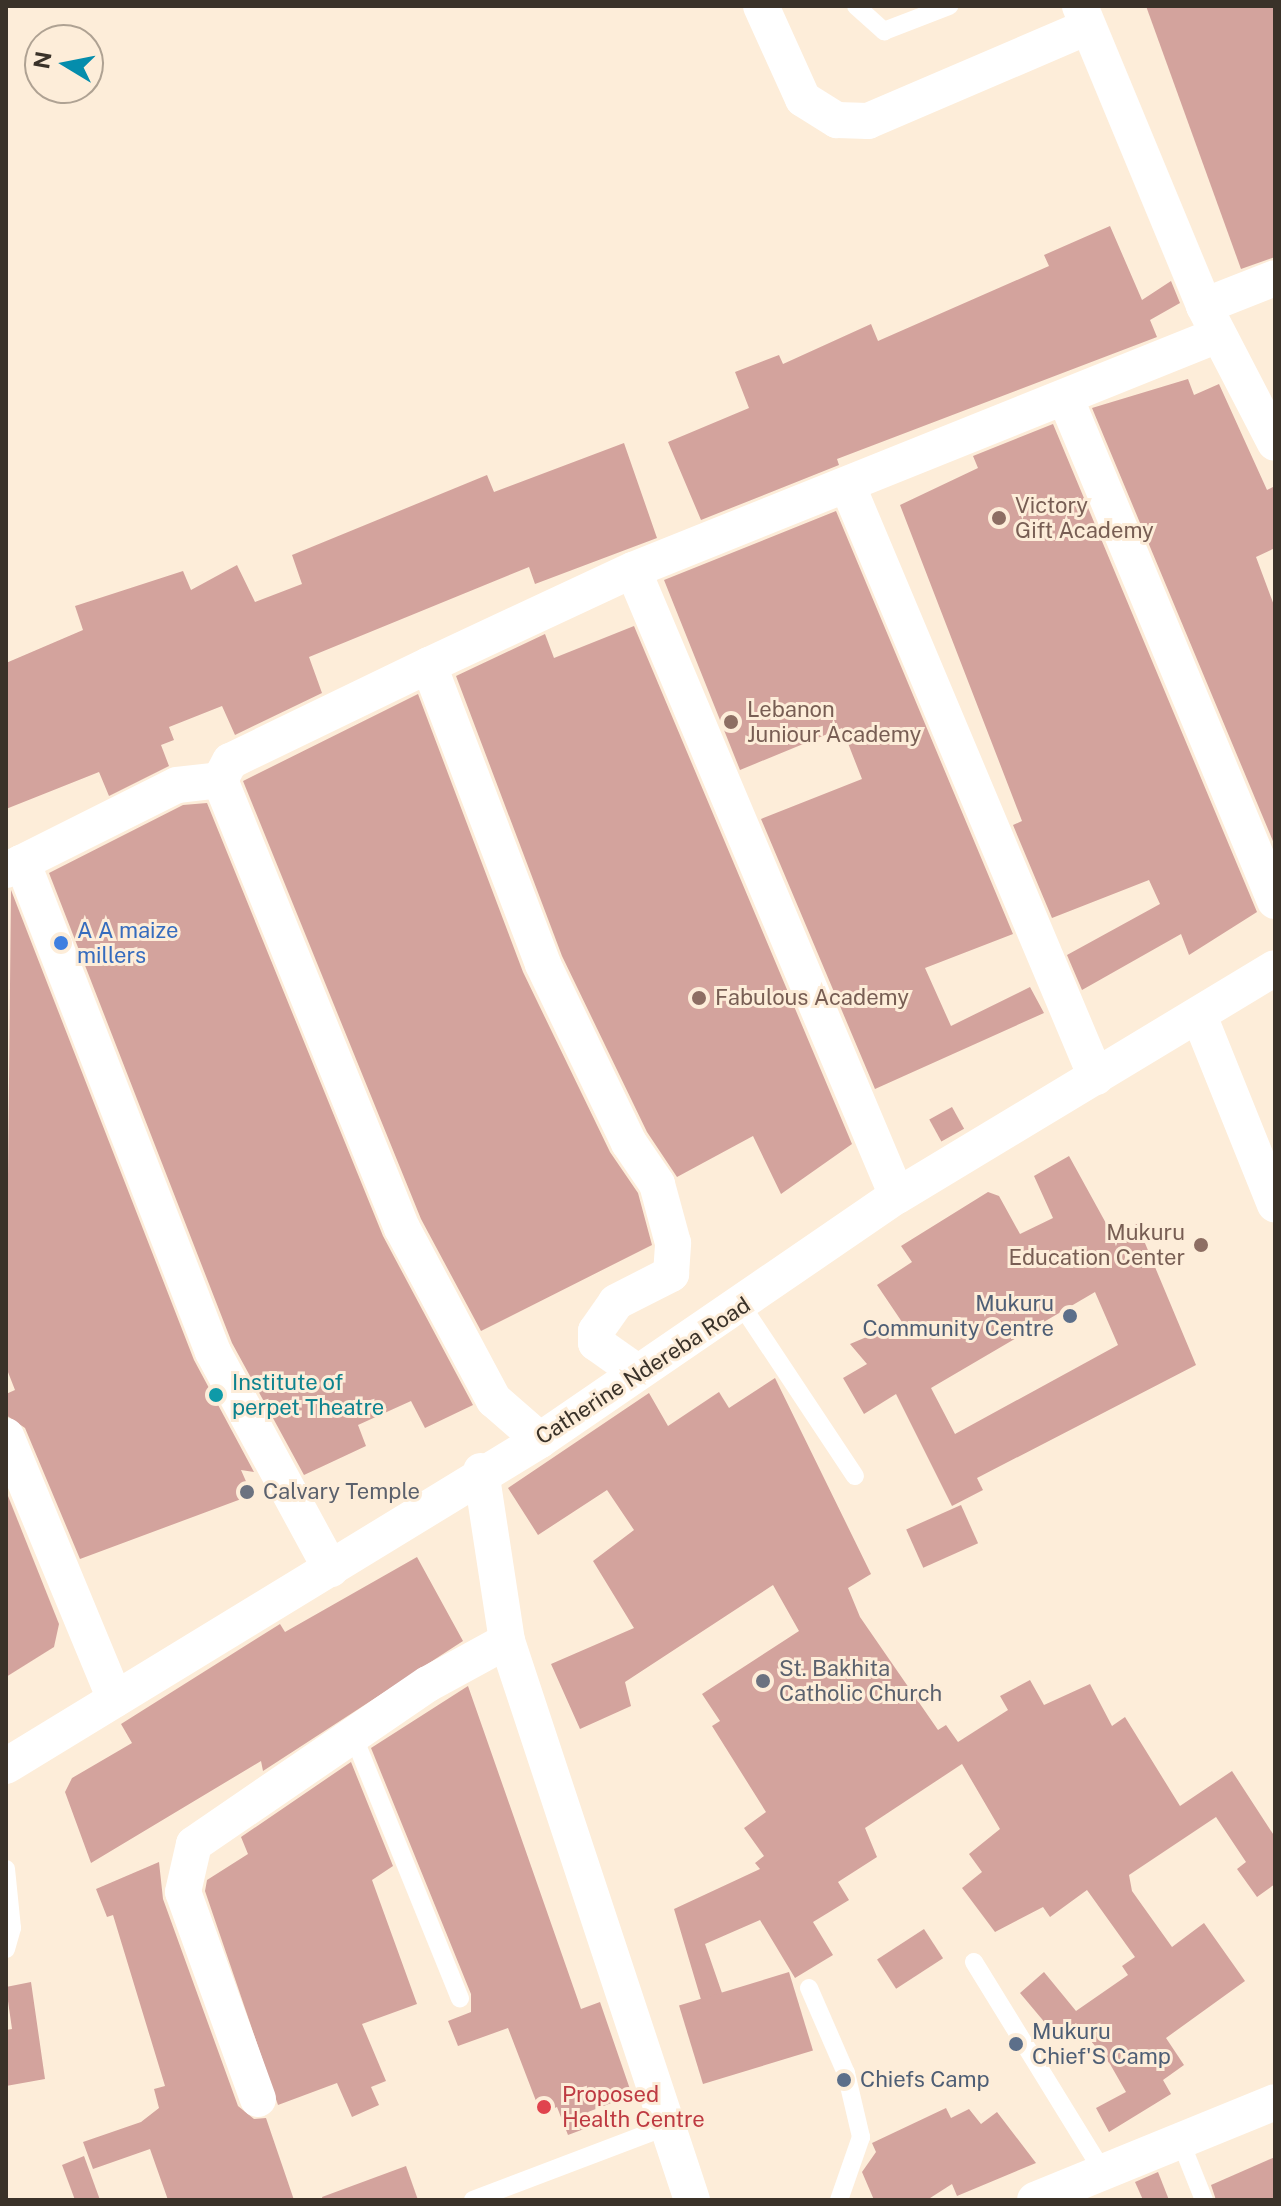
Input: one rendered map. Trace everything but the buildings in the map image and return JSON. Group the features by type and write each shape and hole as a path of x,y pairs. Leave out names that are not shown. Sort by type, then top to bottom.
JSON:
{"street":[{"path":"761,6 803,99 837,120 868,121 1084,16 1211,321 1275,443"},
{"path":"540,1440 494,1400 402,1228 220,780 230,761 633,570 849,489 1065,397 1211,321 1275,278"},
{"path":"1065,397 1275,901"},
{"path":"849,489 1096,1077"},
{"path":"633,570 897,1196"},
{"path":"429,665 543,964 629,1143 657,1184 673,1243 671,1274 616,1302 596,1331 596,1343 637,1372"},
{"path":"220,780 177,785 14,866 213,1352 331,1569"},
{"name":"Catherine Ndereba Road","path":"6,1766 331,1569 481,1471 540,1440 637,1372 742,1306 897,1196 1200,1018 1275,968"},
{"path":"1200,1018 1275,1205"},
{"path":"6,1436 115,1699"},
{"path":"481,1471 507,1641 692,2200"},
{"path":"258,2099 183,1892 183,1866 194,1844 355,1740 428,1684 507,1641"},
{"path":"1035,2200 1275,2102"}],"lane":[{"path":"856,6 884,31 949,6"},
{"path":"742,1306 855,1476"},
{"path":"355,1740 460,1999"},
{"path":"6,1869 12,1928 6,1949"},
{"path":"974,1962 1103,2172"},
{"path":"809,1988 846,2073 861,2137 839,2200"},
{"path":"473,2200 512,2181 668,2126"},
{"path":"1180,2140 1204,2200"},
{"path":"512,2181 517,2200"}],"place":[{"name":"Victory Gift Academy","path":"999,518"},
{"name":"Lebanon Juniour Academy","path":"731,722"},
{"name":"A A maize millers","path":"61,943"},
{"name":"Fabulous Academy","path":"699,998"},
{"name":"Mukuru Education Center","path":"1201,1245"},
{"name":"Mukuru Community Centre","path":"1070,1316"},
{"name":"Institute of perpet Theatre","path":"216,1395"},
{"name":"Calvary Temple","path":"247,1492"},
{"name":"St. Bakhita Catholic Church","path":"763,1681"},
{"name":"Mukuru Chief'S Camp","path":"1016,2044"},
{"name":"Chiefs Camp","path":"844,2080"},
{"name":"Proposed Health Centre","path":"544,2107"}]}
